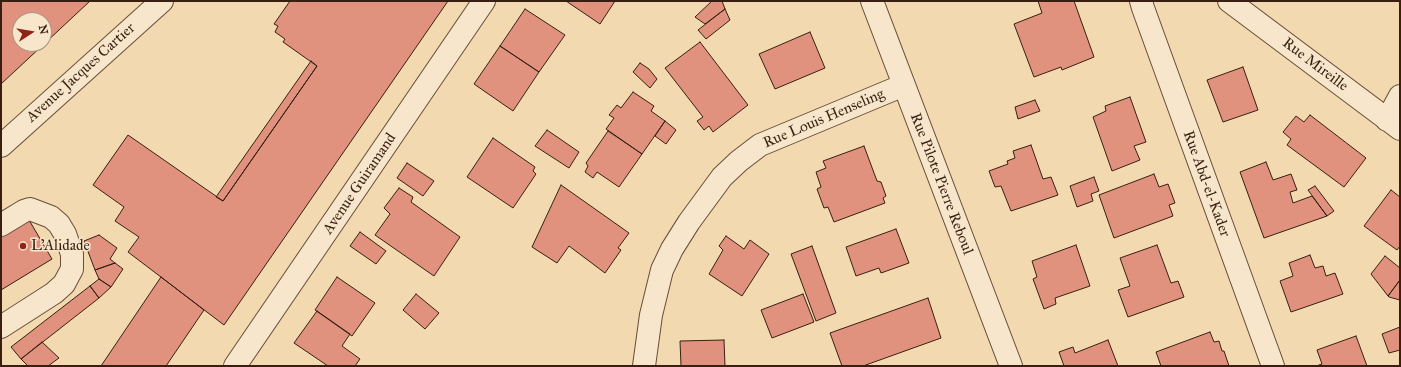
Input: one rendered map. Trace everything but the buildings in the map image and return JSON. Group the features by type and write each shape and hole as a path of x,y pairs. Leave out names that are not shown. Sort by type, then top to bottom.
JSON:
{"street":[{"name":"Avenue Jacques Cartier","path":"1,146 162,1"},
{"name":"Avenue Guiramand","path":"235,366 484,1"},
{"name":"Rue Pilote Pierre Reboul","path":"872,1 1011,366"},
{"name":"Rue Abd-el-Kader","path":"1141,1 1273,366"},
{"name":"Rue Mireille","path":"1229,1 1394,124"},
{"name":"Rue Louis Henseling","path":"644,366 651,315 662,270 672,249 689,222 722,177 739,161 760,145 904,85"},
{"path":"1394,124 1400,96"},
{"path":"1,225 30,209 51,217 59,224 65,234 72,254 72,269 64,284 54,293 1,327"}],"place":[{"name":"L'Alidade","path":"23,246"}]}
